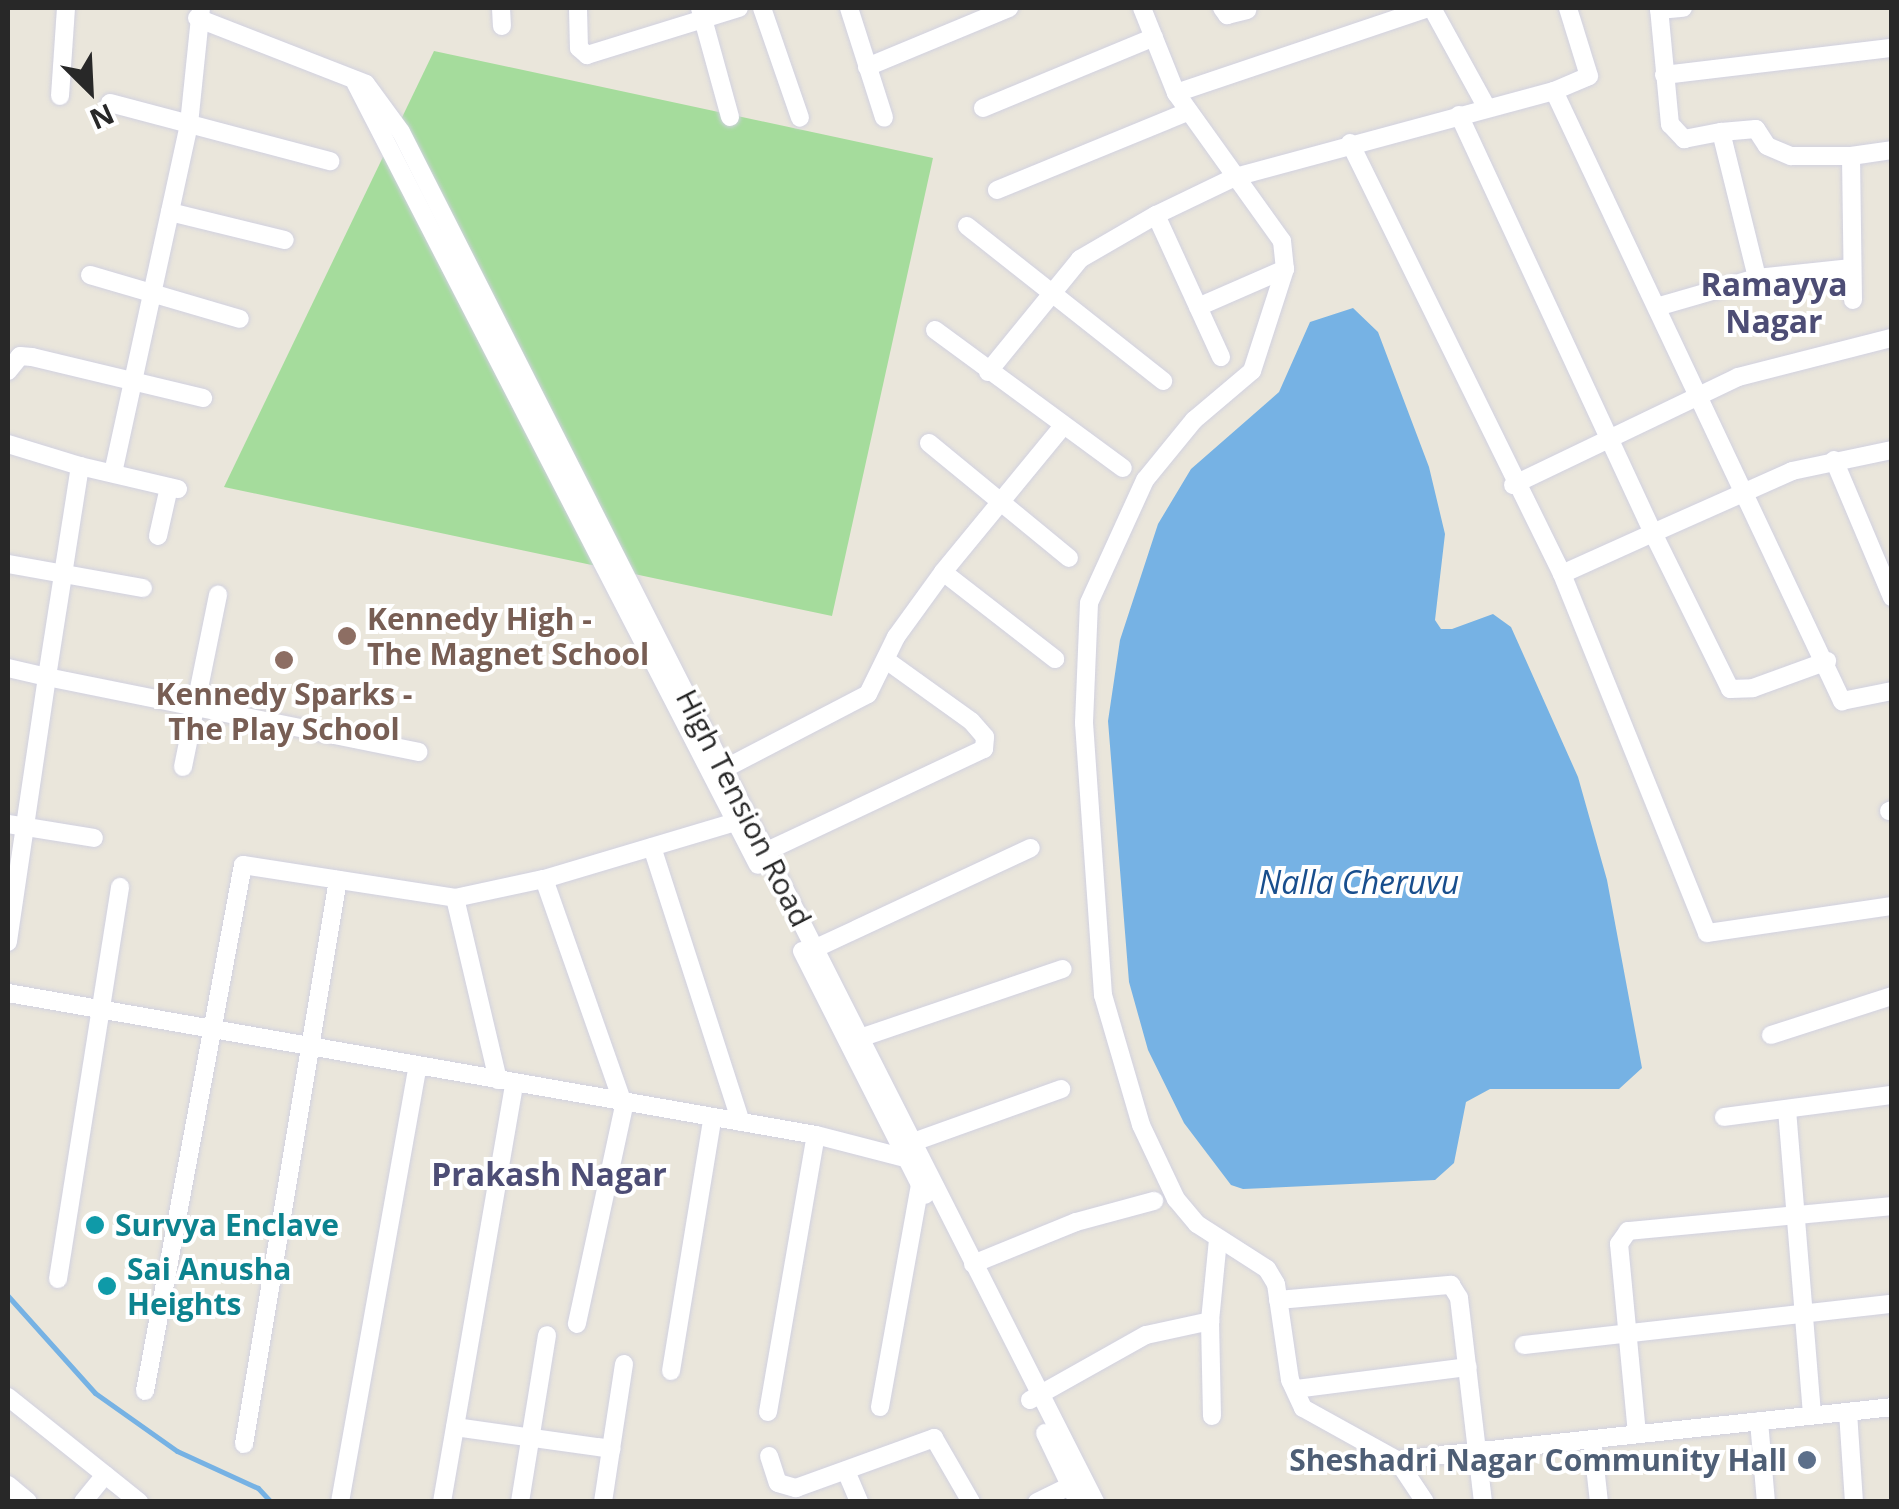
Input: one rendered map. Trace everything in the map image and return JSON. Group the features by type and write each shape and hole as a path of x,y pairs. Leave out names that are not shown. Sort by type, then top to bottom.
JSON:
{"street":[{"path":"60,96 66,8"},
{"path":"578,8 579,48 587,55 702,13 739,8"},
{"path":"762,8 800,118"},
{"path":"849,8 884,118"},
{"path":"867,66 1009,8"},
{"path":"1142,8 1176,93 1282,240 1285,269 1252,371 1194,420 1145,480 1089,603 1084,722 1103,996 1141,1126 1176,1199 1218,1239 1268,1268 1303,1408 1397,1460 1425,1502"},
{"path":"1222,8 1227,15 1246,10"},
{"path":"1176,93 1431,8 1488,108"},
{"path":"988,372 1080,260 1156,215 1235,177 1350,143 1554,92 1589,76 1568,8"},
{"path":"1683,8 1659,9 1674,133 1684,139 1756,128 1761,141 1790,156 1851,156 1892,150"},
{"path":"113,473 189,124 199,13"},
{"name":"High Tension Road","path":"199,13 350,75 655,648 724,769 860,1038 920,1184 1094,1502"},
{"path":"702,13 730,116"},
{"path":"983,108 1154,38"},
{"path":"1664,75 1892,48"},
{"path":"1554,92 1660,306 1697,396 1747,492 1842,700 1892,692"},
{"path":"110,103 330,161"},
{"path":"997,190 1188,112"},
{"path":"1460,115 1607,444 1730,690 1753,688 1827,661"},
{"path":"1721,132 1757,278"},
{"path":"1350,143 1512,484 1562,574 1707,933 1892,906"},
{"path":"1851,156 1853,300"},
{"path":"170,212 285,240"},
{"path":"1156,215 1221,357"},
{"path":"966,226 1162,381"},
{"path":"1660,306 1757,278 1850,268"},
{"path":"1198,307 1285,269"},
{"path":"90,276 152,298 240,318"},
{"path":"935,330 1123,468"},
{"path":"1512,484 1607,444 1697,396 1782,363 1890,338"},
{"path":"8,371 20,356 136,378 203,398"},
{"path":"724,769 848,709 868,694 943,572 1063,426"},
{"path":"8,444 173,488 158,536"},
{"path":"929,444 1069,558"},
{"path":"1562,574 1747,492 1834,460 1892,450"},
{"path":"1834,460 1892,597"},
{"path":"8,942 27,828 60,570 80,466"},
{"path":"8,564 60,570 143,588"},
{"path":"943,572 1055,659"},
{"path":"183,767 218,595"},
{"name":"High Tension Road","path":"655,648 735,822 906,1149 973,1264 1074,1494"},
{"path":"764,852 984,748 985,736 971,721 886,660"},
{"path":"8,668 419,752"},
{"path":"145,1391 243,865 455,898 544,879 735,822"},
{"path":"8,824 94,838"},
{"path":"652,847 741,1122"},
{"path":"814,949 1030,848"},
{"path":"544,879 624,1106 578,1324"},
{"path":"244,1444 338,880"},
{"path":"58,1279 120,886"},
{"path":"442,1502 506,1082 455,898"},
{"path":"860,1038 1063,970"},
{"path":"8,994 213,1028 624,1106 906,1149 1061,1089"},
{"path":"1771,1036 1892,996"},
{"path":"340,1502 418,1066"},
{"path":"1724,1116 1892,1095"},
{"path":"1787,1110 1807,1313 1812,1416"},
{"path":"671,1371 712,1121"},
{"path":"768,1412 816,1135"},
{"path":"880,1407 920,1184"},
{"path":"973,1264 1076,1222 1154,1202"},
{"path":"1638,1434 1619,1244 1628,1231 1798,1218 1892,1206"},
{"path":"1212,1416 1210,1321 1218,1239"},
{"path":"1278,1300 1451,1285 1468,1367 1483,1502"},
{"path":"1524,1345 1892,1304"},
{"path":"1034,1397 1146,1335 1210,1321"},
{"path":"520,1502 546,1335"},
{"path":"603,1502 624,1364"},
{"path":"1296,1389 1468,1367"},
{"path":"8,1397 139,1502"},
{"path":"1397,1460 1892,1407"},
{"path":"1848,1412 1854,1502"},
{"path":"1759,1421 1766,1502"},
{"path":"454,1427 611,1450"},
{"path":"769,1456 784,1490 846,1472 934,1438 971,1502"},
{"path":"1592,1439 1599,1502"},
{"path":"846,1472 859,1502"},
{"path":"84,1502 105,1476"},
{"path":"8,1488 28,1502"},
{"path":"1037,1502 1074,1494"}],"green space":[{"path":"434,51 933,158 832,616 224,487"}],"water":[{"name":"Nalla Cheruvu","path":"1353,308 1378,332 1429,467 1445,534 1435,620 1441,629 1452,629 1493,614 1511,627 1578,777 1607,880 1642,1068 1619,1089 1490,1089 1466,1102 1454,1163 1435,1180 1243,1189 1231,1185 1184,1123 1148,1050 1129,982 1108,721 1120,640 1158,524 1191,469 1279,392 1310,322"}],"waterway":[{"path":"8,1296 95,1393 177,1451 258,1488 271,1502"}],"place":[{"name":"Kennedy High - The Magnet School","path":"347,636"},
{"name":"Kennedy Sparks - The Play School","path":"284,660"},
{"name":"Survya Enclave","path":"95,1225"},
{"name":"Sai Anusha Heights","path":"107,1286"},
{"name":"Sheshadri Nagar Community Hall","path":"1807,1460"}],"district":[{"name":"Ramayya Nagar","path":"1774,304"},
{"name":"Prakash Nagar","path":"549,1174"}]}
